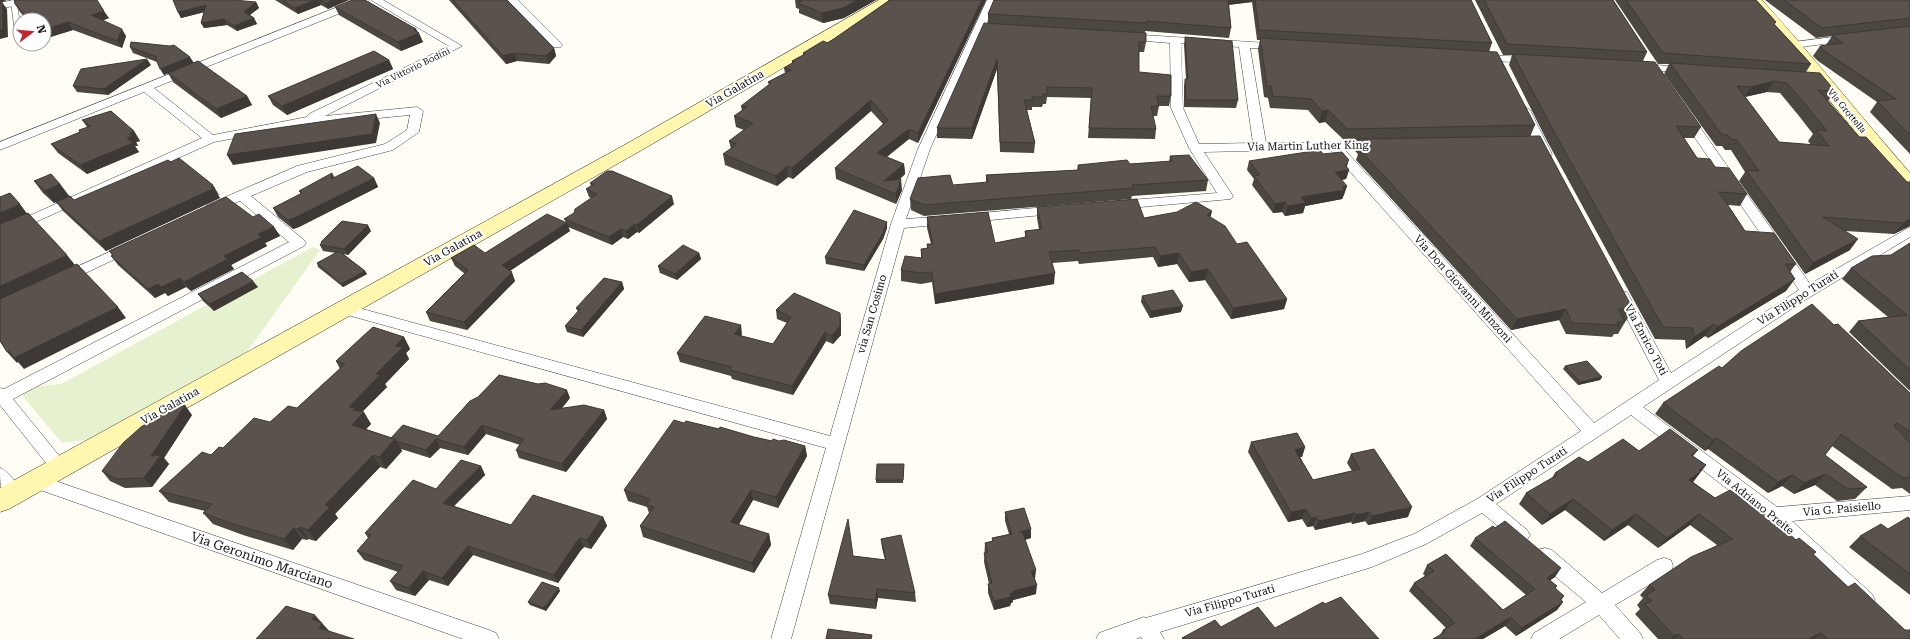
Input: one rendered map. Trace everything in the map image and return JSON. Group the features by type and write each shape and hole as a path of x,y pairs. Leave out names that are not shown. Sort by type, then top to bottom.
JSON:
{"street":[{"path":"0,6 26,0"},
{"path":"0,146 364,0"},
{"name":"Via Vittorio Bodini","path":"305,121 457,46 376,0"},
{"path":"512,0 557,45"},
{"name":"Via Galatina","path":"4,490 35,481 60,468 634,147 890,0"},
{"name":"via San Cosimo","path":"781,639 898,224 924,149 992,0"},
{"name":"Via Grottella","path":"1754,0 1794,45 1812,79 1910,185"},
{"path":"979,28 995,29"},
{"path":"1113,36 1292,47"},
{"path":"1794,45 1864,36"},
{"path":"1108,206 1226,196 1195,148 1177,108 1175,40"},
{"path":"1244,44 1260,147"},
{"path":"1492,46 1506,72"},
{"path":"1645,55 1662,81"},
{"path":"1467,57 1537,61"},
{"path":"1630,66 1701,71"},
{"path":"146,88 211,139"},
{"path":"1519,100 1551,162"},
{"path":"1680,107 1806,298"},
{"path":"0,234 211,139 305,121 417,112 413,132 389,147 302,169 198,215"},
{"path":"1524,142 1540,142"},
{"name":"Via Martin Luther King","path":"1195,148 1389,145"},
{"name":"Via Don Giovanni Minzoni","path":"1334,146 1592,432"},
{"path":"60,468 1,395 299,243 241,195"},
{"path":"898,224 1070,209"},
{"name":"Via Filippo Turati","path":"1106,639 1149,633 1365,561 1420,538 1483,504 1668,382 1806,298 1910,231"},
{"path":"50,284 142,241"},
{"name":"Via Enrico Toti","path":"1617,286 1668,382"},
{"path":"344,309 835,444"},
{"name":"Via Adriano Preite","path":"1631,406 1774,515 1878,612"},
{"name":"Via Geronimo Marciano","path":"35,481 489,639"},
{"name":"Via G. Paisiello","path":"1774,515 1910,503"},
{"path":"1483,504 1602,604 1633,639"},
{"path":"1541,639 1664,566"}],"lane":[{"path":"14,3 15,12"}],"green space":[{"path":"313,247 320,250 247,352 87,440 62,443 21,394 38,386 61,384"}],"building":[{"path":"14,0 97,0 104,11 91,15 122,29 117,41 68,22 52,27 52,12 22,12 15,4"},
{"path":"173,0 234,0 256,2 244,12 254,18 234,26 224,19 201,23 206,5 178,12"},
{"path":"282,0 315,0 295,8"},
{"path":"320,0 333,0 326,3"},
{"path":"352,0 365,0 416,29 414,30 419,33 398,42 335,7"},
{"path":"453,0 507,0 554,48 546,56 514,53 503,56"},
{"path":"799,0 858,0 843,8 822,13 798,3 802,1"},
{"path":"890,0 982,0 918,133 909,129 877,153 904,164 884,181 901,179 896,194 835,168 888,120 871,100 792,168 787,166 776,176 723,154 737,144 729,141 753,123 734,116 747,107 741,106 771,83 768,82 791,70 784,68 794,62 792,61 805,54 803,53 823,41 828,43"},
{"path":"994,0 1228,0 1231,28 1146,21 1146,23 988,14"},
{"path":"1255,0 1471,0 1492,43 1259,30"},
{"path":"1484,0 1613,0 1647,52 1507,44"},
{"path":"1626,0 1756,0 1776,22 1774,24 1811,64 1663,53"},
{"path":"1784,0 1910,0 1910,18 1822,28"},
{"path":"2,1 3,29 0,30 0,2"},
{"path":"984,23 1146,33 1146,42 1139,42 1139,72 1171,75 1171,96 1157,96 1159,106 1151,106 1156,129 1089,128 1092,88 1047,87 1047,94 1043,94 1043,97 1032,97 1033,100 1024,100 1035,143 1000,142 997,59 972,128 937,128"},
{"path":"1910,26 1910,135 1877,101 1896,99 1824,51 1820,46 1843,43 1832,35"},
{"path":"1185,37 1232,41 1238,100 1186,100 1185,79 1188,79"},
{"path":"1260,38 1497,52 1535,125 1347,129 1328,110 1322,111 1311,99 1273,96 1271,86 1267,86"},
{"path":"131,42 170,46 174,45 190,57 160,69 155,57 157,57 130,47"},
{"path":"374,51 389,60 282,106 268,96"},
{"path":"1513,54 1655,62 1701,127 1676,126 1697,158 1710,159 1715,167 1729,168 1747,194 1719,192 1745,231 1774,233 1796,264 1785,264 1795,279 1717,327 1714,324 1694,337 1693,328 1663,327 1553,130"},
{"path":"147,59 104,89 73,86 81,69"},
{"path":"198,61 247,96 216,109 168,73"},
{"path":"1670,63 1820,73 1835,91 1818,90 1859,137 1866,137 1907,182 1910,182 1910,219 1903,223 1823,217 1858,239 1813,263 1746,170 1759,171 1737,140 1731,139 1728,135 1722,135","holes":["1774,81 1787,83 1827,131 1816,130 1829,146 1779,142 1737,86 1751,87"]},
{"path":"111,111 134,131 129,134 132,136 127,138 133,143 80,165 51,144 80,132 79,130 91,126 82,120"},
{"path":"376,114 372,134 227,155 235,134"},
{"path":"1540,136 1633,309 1618,309 1625,322 1617,322 1619,325 1572,323 1566,309 1517,319 1359,149 1367,148 1358,139"},
{"path":"1320,150 1323,154 1342,152 1349,160 1344,163 1349,170 1335,172 1347,186 1342,187 1345,190 1301,197 1306,203 1288,206 1285,202 1275,204 1254,176 1260,175 1249,161"},
{"path":"1189,155 1208,180 1132,185 1133,188 924,205 910,199 918,178 950,175 953,185 988,182 986,175 1079,170 1078,165 1127,160 1130,164 1172,161 1170,156"},
{"path":"179,158 215,188 99,241 56,202 70,196 74,200 168,160 171,162"},
{"path":"358,166 374,178 288,220 273,208 302,193 299,191 332,173 331,179"},
{"path":"607,171 612,171 672,196 637,225 635,224 626,231 621,229 609,237 564,219 574,213 575,209 597,194 586,189 594,184 590,183"},
{"path":"51,174 60,184 45,191 34,181"},
{"path":"10,193 20,204 0,213 0,197"},
{"path":"226,197 253,217 259,214 274,227 258,234 262,237 224,256 228,259 184,282 180,278 161,287 158,284 148,289 111,256 113,255 109,251"},
{"path":"1137,199 1144,218 1177,212 1196,202 1212,211 1207,215 1225,226 1237,244 1247,242 1287,299 1233,308 1208,269 1191,272 1179,253 1160,256 1155,247 1080,253 1079,250 1049,252 1055,273 935,294 932,272 920,273 901,270 905,256 922,258 921,249 928,248 927,244 933,244 927,217 988,212 995,243 1026,237 1025,231 1042,229 1037,207"},
{"path":"854,210 887,222 883,233 864,265 825,257"},
{"path":"28,213 67,255 0,286 0,224"},
{"path":"547,214 567,223 502,265 512,272 464,322 426,312 468,270 451,258 474,245 485,253"},
{"path":"342,221 368,225 344,249 320,245 321,242"},
{"path":"1910,243 1910,370 1858,321 1907,315 1851,268 1872,256 1891,255"},
{"path":"683,245 699,253 675,274 658,266"},
{"path":"339,251 365,271 341,284 317,263"},
{"path":"77,264 118,307 14,358 9,351 7,352 0,341 0,299"},
{"path":"242,272 253,281 210,304 198,294"},
{"path":"604,278 622,282 581,330 565,326 580,309 576,308"},
{"path":"1173,290 1183,306 1151,311 1142,296"},
{"path":"794,293 840,313 840,326 832,336 825,332 792,386 730,370 732,367 677,353 705,316 741,325 734,334 773,344 791,317 776,310"},
{"path":"1812,304 1834,325 1838,324 1910,393 1910,432 1897,423 1894,426 1910,443 1910,477 1903,478 1841,434 1825,455 1867,487 1866,488 1848,489 1825,474 1804,483 1792,475 1778,482 1717,438 1713,440 1663,403 1719,366 1722,368 1741,351"},
{"path":"373,327 404,337 395,346 403,347 376,374 380,375 349,407 355,408 353,410 364,412 352,425 395,439 379,457 373,455 325,505 330,507 308,530 300,527 298,529 294,528 284,539 233,524 203,513 212,504 159,491 202,452 211,455 219,447 223,448 254,418 270,422 288,406 297,408 345,364 336,361"},
{"path":"1587,361 1602,377 1580,382 1565,366"},
{"path":"499,375 538,384 545,383 567,390 550,410 584,405 604,410 562,464 516,450 524,439 482,425 464,447 436,439 426,450 396,441 395,439 391,438 403,425 438,436 470,401 478,397"},
{"path":"185,405 151,456 161,455 144,478 116,479 102,471 123,443 141,427 157,417"},
{"path":"674,420 684,423 686,421 719,429 720,427 754,437 772,441 773,439 779,441 784,440 805,446 776,497 751,490 731,522 769,534 752,563 640,526 654,507 647,505 650,499 624,490"},
{"path":"1670,429 1698,450 1691,455 1706,465 1689,480 1715,498 1730,490 1775,521 1796,540 1799,538 1816,552 1813,554 1848,587 1855,583 1905,630 1910,630 1910,639 1828,639 1821,633 1808,639 1684,639 1679,634 1674,636 1645,604 1652,601 1646,595 1655,590 1649,585 1691,557 1733,539 1699,514 1667,538 1636,514 1612,530 1573,499 1550,514 1526,493 1557,475 1555,473 1579,457 1588,462 1623,439 1639,451"},
{"path":"1297,433 1305,447 1295,450 1313,480 1360,469 1351,454 1374,449 1412,507 1372,516 1369,512 1356,515 1355,513 1319,521 1316,517 1311,518 1306,509 1291,512 1251,442"},
{"path":"461,460 481,466 443,503 511,525 533,495 603,517 587,540 580,538 577,541 554,575 468,546 442,578 423,571 409,588 390,581 403,566 357,551 371,535 365,533 413,480 436,489"},
{"path":"877,464 904,464 903,480 876,480"},
{"path":"1024,508 1031,529 1022,531 1036,570 1031,571 1037,585 1013,591 1013,593 1010,594 1011,597 994,601 988,584 992,583 984,553 988,552 985,543 993,541 992,538 1012,534 1005,512"},
{"path":"1908,517 1910,519 1910,574 1860,536 1881,524 1888,529"},
{"path":"848,519 853,556 886,560 881,539 901,535 915,593 877,589 875,600 828,595"},
{"path":"1505,521 1561,568 1547,578 1557,586 1555,588 1564,596 1560,599 1563,602 1522,628 1511,617 1475,639 1433,639 1445,632 1443,630 1455,623 1414,583 1434,571 1427,565 1446,554 1503,610 1535,589 1475,538 1493,526 1495,528"},
{"path":"542,582 559,588 544,608 528,602"},
{"path":"1341,597 1379,639 1182,638 1215,620 1221,627 1258,607 1275,628 1323,602 1325,604"},
{"path":"286,606 315,615 312,619 322,623 319,628 354,639 256,639"},
{"path":"828,629 872,635 871,639 826,639"}]}
